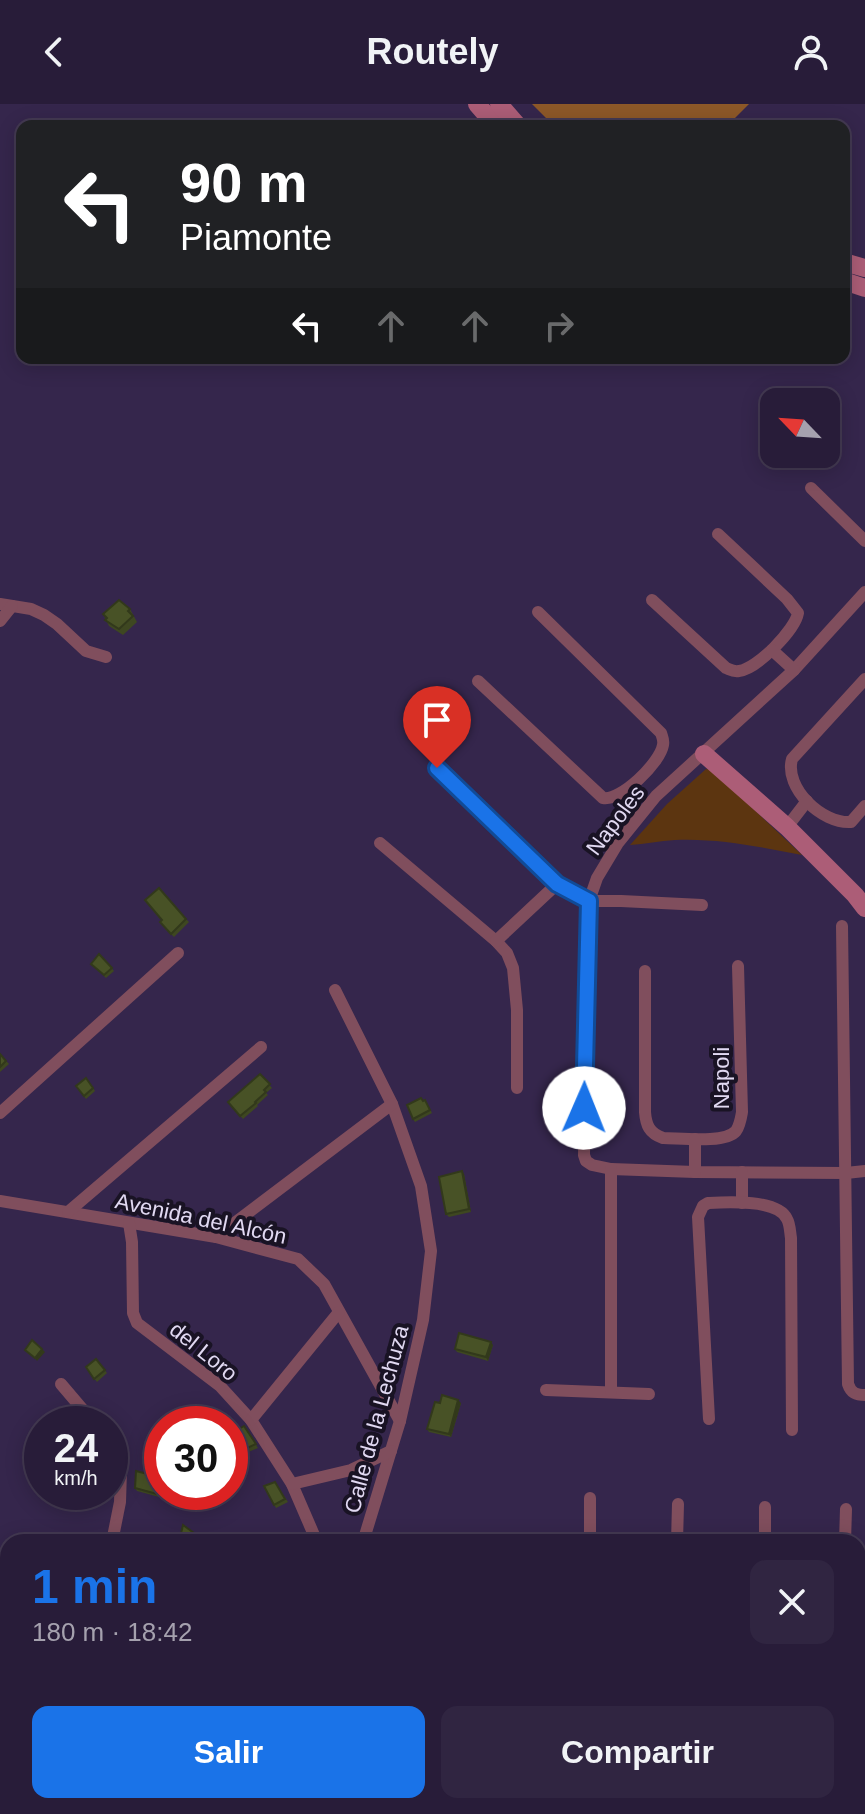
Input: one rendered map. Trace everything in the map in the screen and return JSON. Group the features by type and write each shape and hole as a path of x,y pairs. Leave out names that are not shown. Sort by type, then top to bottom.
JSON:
{"street":[{"path":"477,104 491,120"},
{"path":"499,104 513,120"},
{"path":"811,488 865,541"},
{"path":"652,600 733,671 741,671 772,650 797,620 798,613 718,534"},
{"name":"Napoles","path":"611,1169 592,1165 584,1155 589,901 597,878 618,843 656,796 794,670 865,592"},
{"path":"0,621 6,605 31,609 57,624 86,651 106,657"},
{"path":"478,681 603,798 616,796 640,779 663,748 661,733 538,612"},
{"path":"772,650 794,670"},
{"path":"865,679 792,759 789,768 797,789 825,816 851,822 865,806"},
{"path":"704,754 787,827 865,908"},
{"path":"437,768 557,884 589,901 702,905"},
{"path":"640,779 656,796"},
{"path":"787,827 807,801"},
{"path":"380,843 507,953 516,986 517,1088"},
{"path":"496,941 557,884"},
{"path":"842,926 848,1384 855,1394 865,1395"},
{"path":"0,1113 178,953"},
{"name":"Napoli","path":"645,971 646,1122 655,1135 663,1138 695,1139 729,1136 741,1121 743,1098 738,966"},
{"name":"Calle de la Lechuza","path":"335,990 392,1104 421,1186 431,1251 423,1320 400,1421 365,1534"},
{"path":"68,1212 261,1047"},
{"path":"216,1237 392,1104"},
{"path":"695,1139 695,1172"},
{"path":"611,1391 611,1169 865,1171"},
{"path":"742,1172 742,1203"},
{"name":"Avenida del Alcón","path":"0,1201 216,1237 298,1259 324,1284 400,1421"},
{"path":"709,1419 698,1217 708,1203 765,1205 776,1208 787,1219 790,1229 792,1430"},
{"name":"del Loro","path":"129,1223 133,1313 137,1323 220,1386 251,1420 292,1484 314,1534"},
{"path":"251,1420 339,1312"},
{"path":"61,1384 80,1406"},
{"path":"546,1390 649,1394"},
{"path":"292,1484 351,1470 391,1451"},
{"path":"590,1498 590,1534"},
{"path":"677,1534 678,1504"},
{"path":"765,1507 765,1534"},
{"path":"845,1534 846,1509"},
{"path":"114,1534 118,1510"}],"shaded area":[{"path":"532,104 749,104 733,120 548,120"},
{"path":"706,769 712,770 802,855 707,840 630,845 667,804"}],"building":[{"path":"119,600 133,616 119,629 105,620 107,618 103,614"},
{"path":"159,888 186,919 171,934 145,900"},
{"path":"99,954 112,968 104,975 91,964"},
{"path":"260,1074 270,1084 256,1103 240,1116 228,1102"},
{"path":"86,1078 93,1088 84,1096 76,1086"},
{"path":"421,1098 430,1110 413,1119 407,1105"},
{"path":"462,1171 469,1209 446,1214 439,1177"},
{"path":"459,1333 491,1342 486,1357 455,1349"},
{"path":"32,1340 42,1349 35,1358 25,1350"},
{"path":"96,1359 105,1370 94,1379 86,1367"},
{"path":"442,1395 458,1400 449,1434 427,1429 435,1402 440,1403"},
{"path":"248,1432 256,1444 248,1448"},
{"path":"136,1471 144,1473 144,1490 135,1488"},
{"path":"275,1482 285,1499 274,1505 264,1486"},
{"path":"183,1525 195,1534 181,1534"}],"route":[{"path":"437,768 557,884 589,901 584,1108"}]}
